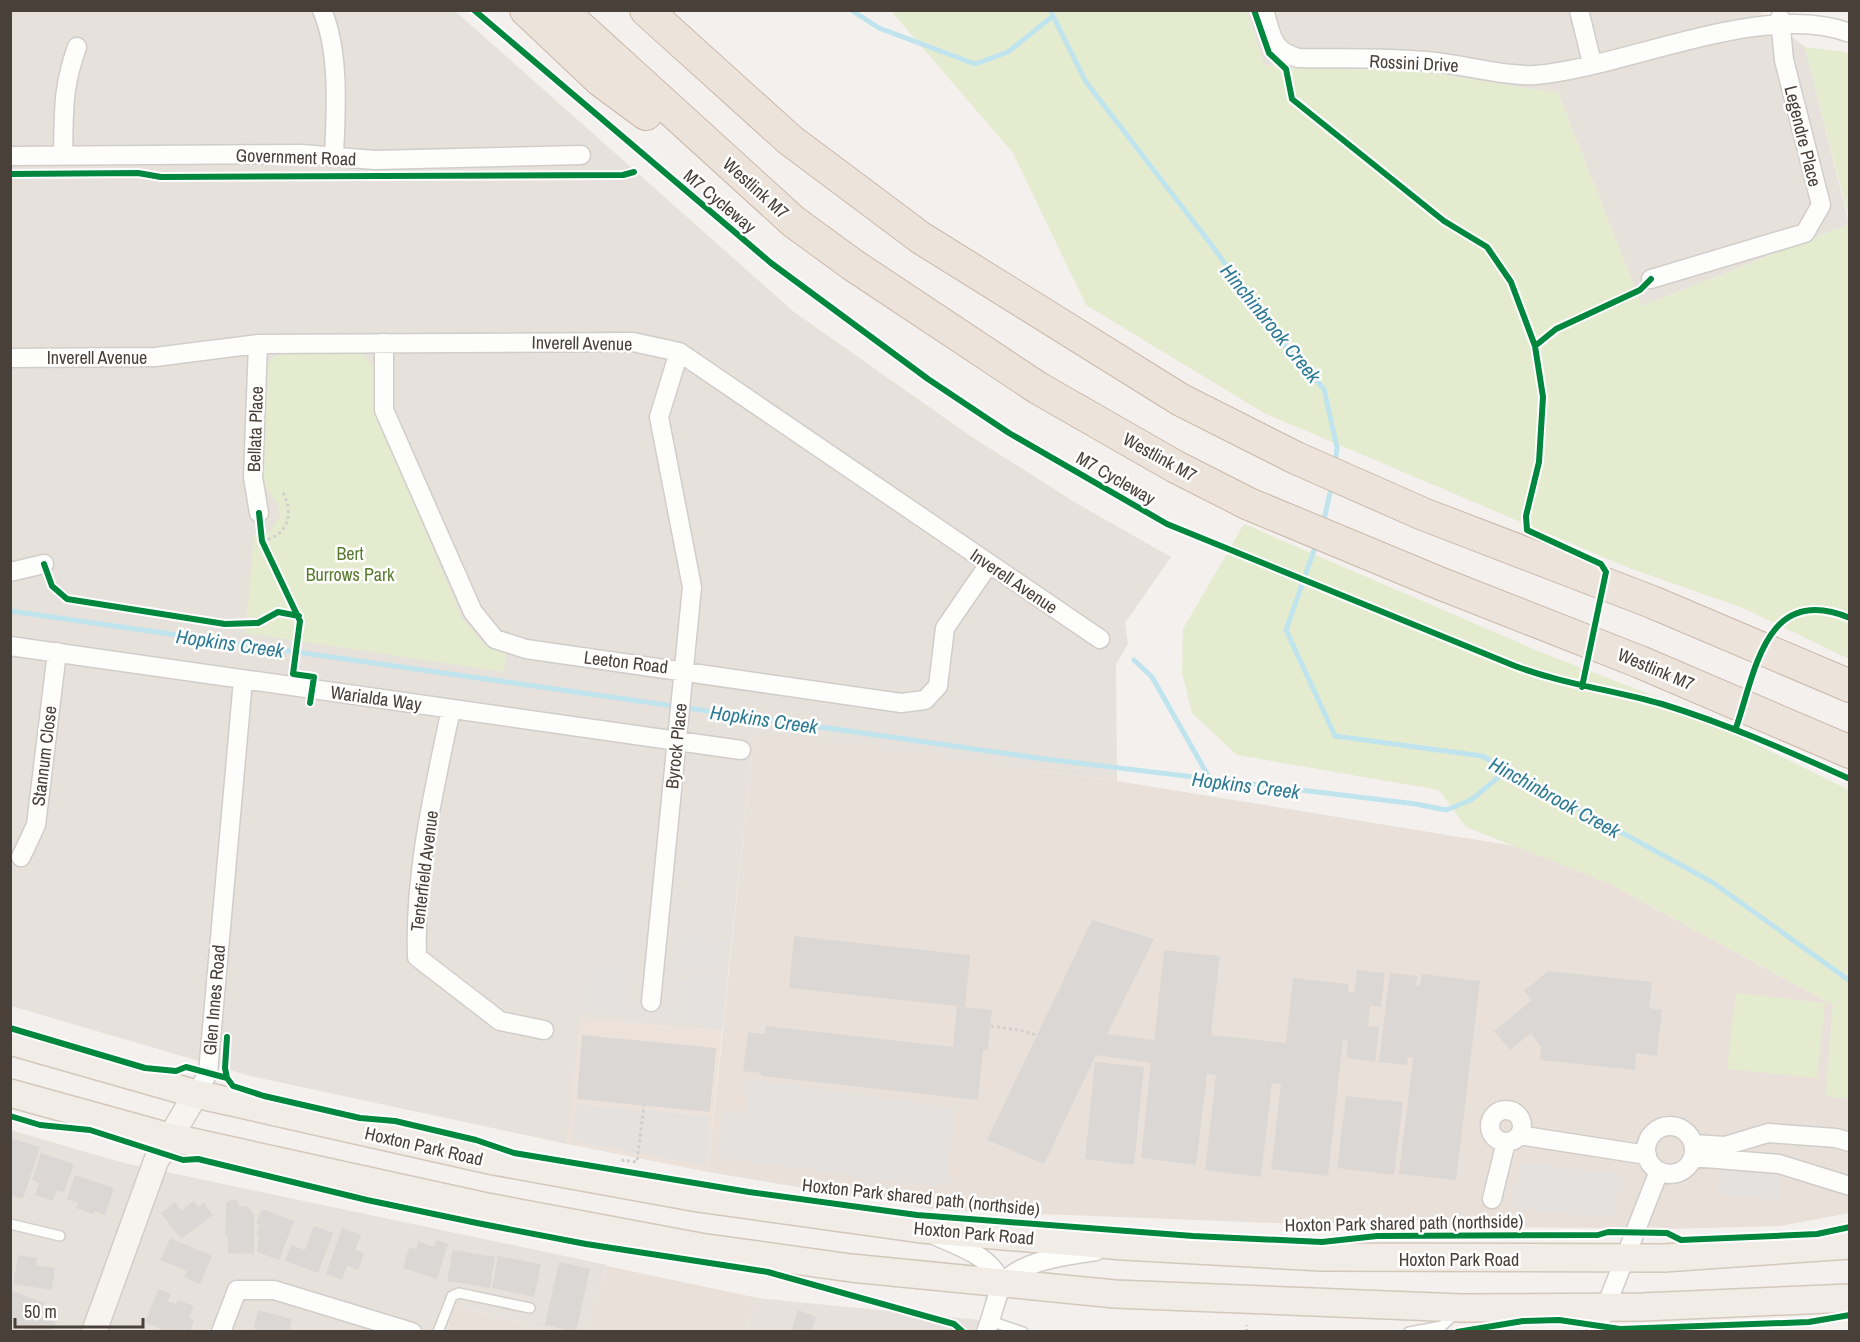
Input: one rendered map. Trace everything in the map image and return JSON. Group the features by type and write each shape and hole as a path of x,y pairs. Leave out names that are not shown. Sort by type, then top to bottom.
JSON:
{"highway":[{"path":"526,10 600,80 794,222"},
{"name":"Westlink M7","path":"561,10 794,222 853,265 1038,388 1176,467 1249,504 1438,583 1640,662 1850,752"},
{"path":"646,10 790,140 921,238 1181,400 1296,458 1423,514 1652,602 1850,686"},
{"path":"664,10 790,140"}],"main road":[{"name":"Hoxton Park Road","path":"10,1041 196,1094 557,1174 698,1198 921,1229 1123,1246 1321,1257 1664,1258 1850,1245"},
{"path":"10,1093 169,1137 482,1206 699,1247 851,1268 1002,1285 1138,1296 1461,1308 1600,1320 1850,1298"}],"street":[{"path":"322,10 331,32 336,124 334,156"},
{"name":"Rossini Drive","path":"1264,10 1275,45 1284,54 1298,58 1433,62 1533,75 1592,63 1744,23 1780,18 1803,20 1850,33"},
{"path":"1579,10 1592,63"},
{"name":"Legendre Place","path":"1651,279 1805,233 1814,222 1821,205 1784,60 1780,18"},
{"path":"63,156 64,93 66,78 77,47"},
{"name":"Government Road","path":"10,156 302,154 375,160 581,156"},
{"name":"Inverell Avenue","path":"10,357 156,357 237,344 633,342 679,351 1100,639"},
{"name":"Leeton Road","path":"384,343 384,410 473,612 495,639 526,649 901,703 925,700 938,686 945,628 989,564"},
{"name":"Bellata Place","path":"258,344 253,477 259,513"},
{"name":"Byrock Place","path":"651,1002 692,587 659,417 679,351"},
{"path":"10,572 44,564"},
{"name":"Warialda Way","path":"10,646 741,750"},
{"name":"Stannum Close","path":"21,857 36,825 57,652"},
{"name":"Glen Innes Road","path":"94,1332 156,1161 208,1073 243,680"},
{"name":"Tenterfield Avenue","path":"451,709 425,835 416,931 417,957 500,1021 544,1030"},
{"path":"1670,1126 1680,1128 1689,1135 1693,1150 1689,1164 1676,1173 1659,1171 1651,1164 1647,1155 1647,1144 1660,1128 1670,1126"},
{"path":"1693,1150 1725,1146 1768,1133 1836,1138 1850,1142"},
{"path":"1492,1199 1512,1139 1647,1155"},
{"path":"1693,1150 1779,1164 1850,1186"},
{"path":"1600,1320 1659,1171"},
{"path":"921,1229 988,1262 998,1273 1002,1285"},
{"path":"988,1326 1002,1285 1013,1273 1028,1266 1123,1246"},
{"path":"221,1332 237,1290 274,1290 412,1332"}],"lane":[{"path":"10,1224 60,1236"},
{"path":"438,1332 452,1296 459,1293 530,1308"},
{"path":"1409,1332 1442,1326 1461,1308"},
{"path":"988,1326 1023,1332"}],"path":[{"path":"262,541 271,540 283,532 287,524 288,506 282,491"},
{"path":"259,513 262,541 266,550"},
{"path":"991,1026 1036,1035"},
{"path":"622,1166 623,1160 638,1162 644,1105"},
{"path":"1247,1325 1247,1332"}],"shaded area":[{"path":"10,11 455,11 794,312 969,435 1076,503 1171,557 1125,623 1128,644 1116,664 1117,781 754,734 722,1031 581,1018 567,1144 250,1076 11,1006"},
{"path":"1247,11 1758,11 1805,47 1849,224 1642,306 1558,93 1432,73 1264,65"},
{"path":"754,733 1117,781 1521,847 1608,883 1833,1005 1826,1095 1849,1099 1849,1213 1780,1226 1668,1229 1327,1225 937,1210 708,1172"},
{"path":"678,935 727,940 724,971 674,968"},
{"path":"588,962 627,966 625,1004 681,1011 682,980 689,980 690,972 728,975 723,1027 584,1013"},
{"path":"580,1018 722,1031 708,1172 567,1144"},
{"path":"750,1079 956,1108 946,1185 939,1184 938,1187 719,1158 723,1112 746,1114"},
{"path":"576,1104 709,1116 706,1166 572,1141"},
{"path":"10,1130 124,1163 607,1265 584,1331 552,1331 456,1306 446,1331 11,1331"},
{"path":"1520,1163 1619,1174 1614,1219 1516,1208"},
{"path":"1720,1165 1783,1171 1780,1200 1717,1193"},
{"path":"607,1266 758,1298 746,1331 584,1331"},
{"path":"758,1298 990,1321 986,1332 746,1332"},
{"path":"455,1306 552,1331 446,1332"}],"green space":[{"path":"891,11 1247,11 1264,65 1432,73 1558,93 1642,306 1849,224 1849,659 1743,608 1629,568 1264,413 1086,305 1013,153"},
{"path":"1805,47 1845,52 1849,55 1849,220"},
{"name":"Bert Burrows Park","path":"356,352 362,354 373,366 378,417 462,618 484,644 506,654 504,672 245,633 254,535 270,531 280,517 278,505 261,479 264,370 273,357 281,354"},
{"path":"1244,524 1538,651 1672,703 1849,790 1849,1099 1826,1096 1833,1005 1608,883 1466,827 1439,790 1237,755 1192,713 1182,672 1183,629"},
{"path":"1736,993 1825,1003 1817,1078 1727,1069"}],"building":[{"path":"1092,920 1154,939 1107,1034 1154,1040 1164,950 1220,956 1211,1035 1286,1043 1293,978 1349,984 1348,992 1354,993 1357,970 1385,973 1381,1007 1370,1006 1368,1026 1379,1027 1375,1062 1346,1058 1348,1041 1343,1040 1328,1176 1271,1169 1281,1084 1272,1083 1261,1177 1205,1170 1216,1075 1207,1074 1196,1165 1141,1158 1151,1063 1096,1055 1044,1164 987,1140"},
{"path":"794,936 970,955 965,1007 992,1010 988,1050 983,1050 978,1100 761,1076 761,1073 743,1071 748,1032 765,1034 766,1026 953,1047 957,1006 789,988"},
{"path":"1548,971 1652,982 1649,1008 1662,1010 1657,1056 1636,1053 1635,1070 1540,1060 1541,1047 1531,1033 1510,1050 1494,1031 1532,1000 1524,991"},
{"path":"1390,973 1417,976 1416,985 1420,986 1422,974 1480,981 1456,1180 1399,1174 1413,1058 1408,1057 1407,1065 1379,1062"},
{"path":"582,1035 716,1048 710,1112 577,1099"},
{"path":"1095,1062 1144,1067 1134,1165 1085,1159"},
{"path":"1346,1096 1403,1102 1394,1175 1337,1168"},
{"path":"10,1138 40,1147 23,1199 10,1195"},
{"path":"41,1153 74,1164 64,1192 57,1190 53,1201 35,1195 39,1183 32,1180"},
{"path":"75,1175 114,1188 105,1215 94,1211 93,1214 76,1208 78,1203 67,1199"},
{"path":"230,1200 237,1200 239,1206 248,1207 254,1215 254,1254 228,1253 228,1237 225,1236 226,1203"},
{"path":"194,1201 198,1207 204,1203 213,1215 181,1239 161,1213 175,1202 181,1211"},
{"path":"262,1209 294,1221 279,1260 257,1252 259,1236 256,1234 260,1226 256,1223"},
{"path":"314,1226 333,1233 318,1273 285,1261 291,1245 305,1250"},
{"path":"342,1228 361,1235 355,1250 364,1253 358,1270 347,1266 342,1280 326,1274"},
{"path":"170,1238 212,1256 200,1284 184,1277 187,1271 160,1260"},
{"path":"436,1240 448,1244 437,1279 403,1268 409,1247 416,1249 418,1241 434,1247"},
{"path":"453,1250 495,1257 490,1288 447,1281"},
{"path":"18,1255 37,1258 36,1265 55,1268 52,1290 13,1284"},
{"path":"498,1256 541,1264 534,1297 492,1288"},
{"path":"559,1262 590,1269 576,1332 545,1325"},
{"path":"158,1289 171,1294 168,1301 176,1304 178,1300 194,1306 189,1318 194,1320 190,1332 168,1332 145,1322"},
{"path":"10,1290 45,1303 41,1316 56,1322 52,1332 32,1332 11,1323"},
{"path":"258,1310 292,1319 289,1332 258,1332 254,1327"},
{"path":"798,1310 816,1317 811,1332 794,1332 792,1328"}],"waterway":[{"path":"851,10 879,28 975,64 1008,52 1053,16"},
{"name":"Hinchinbrook Creek","path":"1050,10 1086,82 1213,247 1283,344 1324,389 1337,448 1335,463"},
{"name":"Hinchinbrook Creek","path":"1323,524 1332,484"},
{"name":"Hinchinbrook Creek","path":"1317,542 1286,630 1335,736 1482,756 1712,882 1850,981"},
{"name":"Hopkins Creek","path":"10,611 1037,758 1416,804 1446,810 1471,800 1507,770"},
{"path":"1134,660 1152,677 1210,779"}],"cycle path":[{"name":"M7 Cycleway","path":"474,10 771,263 928,379 1009,433 1167,524 1515,666 1551,678 1644,699 1710,720 1850,779"},
{"path":"1254,10 1269,53 1286,69 1292,99 1444,221 1487,247 1511,282 1535,346 1543,397 1539,462 1526,516 1527,530 1601,564 1606,572 1582,687"},
{"path":"10,174 138,173 161,177 623,175 634,172"},
{"path":"1535,346 1556,329 1640,290 1651,279"},
{"path":"259,513 262,541 300,621 293,674 314,677 310,703"},
{"path":"44,564 52,586 67,599 225,624 258,623 278,612 299,616"},
{"path":"1736,728 1759,658 1769,638 1782,622 1800,612 1822,610 1850,618"},
{"path":"10,1028 145,1068 176,1071 186,1067 227,1078"},
{"name":"Hoxton Park shared path (northside)","path":"227,1037 225,1068 227,1078 233,1086 264,1096 360,1118 395,1121 476,1140 514,1153 749,1192 917,1215 1193,1236 1322,1242 1377,1236 1598,1235 1608,1232 1667,1233 1681,1240 1817,1234 1850,1227"},
{"path":"10,1116 40,1125 90,1130 183,1160 198,1159 367,1200 477,1223 586,1244 768,1272 954,1324 963,1332"},
{"path":"1457,1332 1523,1321 1559,1320 1620,1329 1809,1322 1850,1315"}]}
